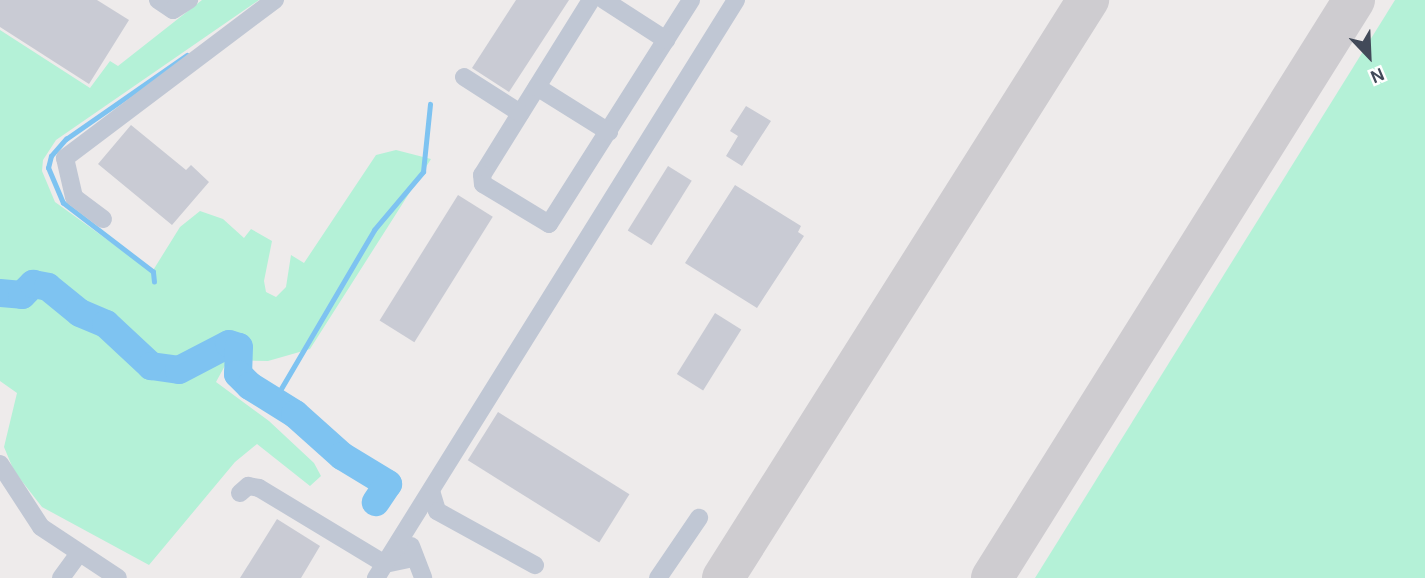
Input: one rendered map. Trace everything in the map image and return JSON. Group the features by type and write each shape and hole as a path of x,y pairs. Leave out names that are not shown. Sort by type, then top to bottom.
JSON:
{"lane":[{"path":"158,0 173,10 189,0"},
{"path":"103,219 74,197 65,158 275,0"},
{"path":"591,0 481,180 549,224 691,0"},
{"path":"604,0 666,40"},
{"path":"380,571 736,0"},
{"path":"464,77 520,113"},
{"path":"537,87 609,132"},
{"path":"2,471 41,527 118,578"},
{"path":"240,493 248,486 259,488 380,571"},
{"path":"431,491 437,511"},
{"path":"418,511 437,511 535,565"},
{"path":"659,578 699,518"},
{"path":"408,527 413,558 423,578"},
{"path":"61,578 79,553"},
{"path":"380,571 413,558"}],"green space":[{"path":"202,0 259,0 56,140 43,160 42,171 55,202 152,272 180,227 200,211 223,219 244,238 251,229 272,241 264,281 266,292 276,297 286,287 291,255 304,263 376,155 396,150 431,159 310,349 268,361 228,360 216,382 269,421 314,463 321,476 310,486 257,444 235,462 149,565 42,507 14,471 4,447 17,393 0,381 0,30 90,88 110,61 118,66"},
{"path":"1395,0 1425,0 1425,578 1035,578"}],"building":[{"path":"0,0 97,0 129,20 89,84 0,27"},
{"path":"516,0 569,0 509,92 472,68"},
{"path":"746,106 771,121 742,166 726,156 738,136 730,131"},
{"path":"131,125 186,170 191,165 209,182 172,225 98,164"},
{"path":"668,166 692,181 651,245 628,230"},
{"path":"735,185 801,226 798,232 804,236 757,308 685,263"},
{"path":"458,195 493,217 414,342 380,321"},
{"path":"715,313 741,329 703,390 677,374"},
{"path":"498,412 629,494 599,542 468,460"},
{"path":"277,519 320,546 301,578 240,578"}],"waterway":[{"path":"154,282 153,272 63,203 48,168 51,156 66,139 187,55"},
{"path":"275,399 374,230 423,172 430,104"},
{"path":"0,293 22,295 33,284 48,287 80,313 106,324 151,366 179,370 229,344 239,347 238,374 250,386 295,414 342,456 388,484 376,502"}],"taxiway":[{"path":"723,578 1088,0"},
{"path":"992,578 1354,0"}]}
